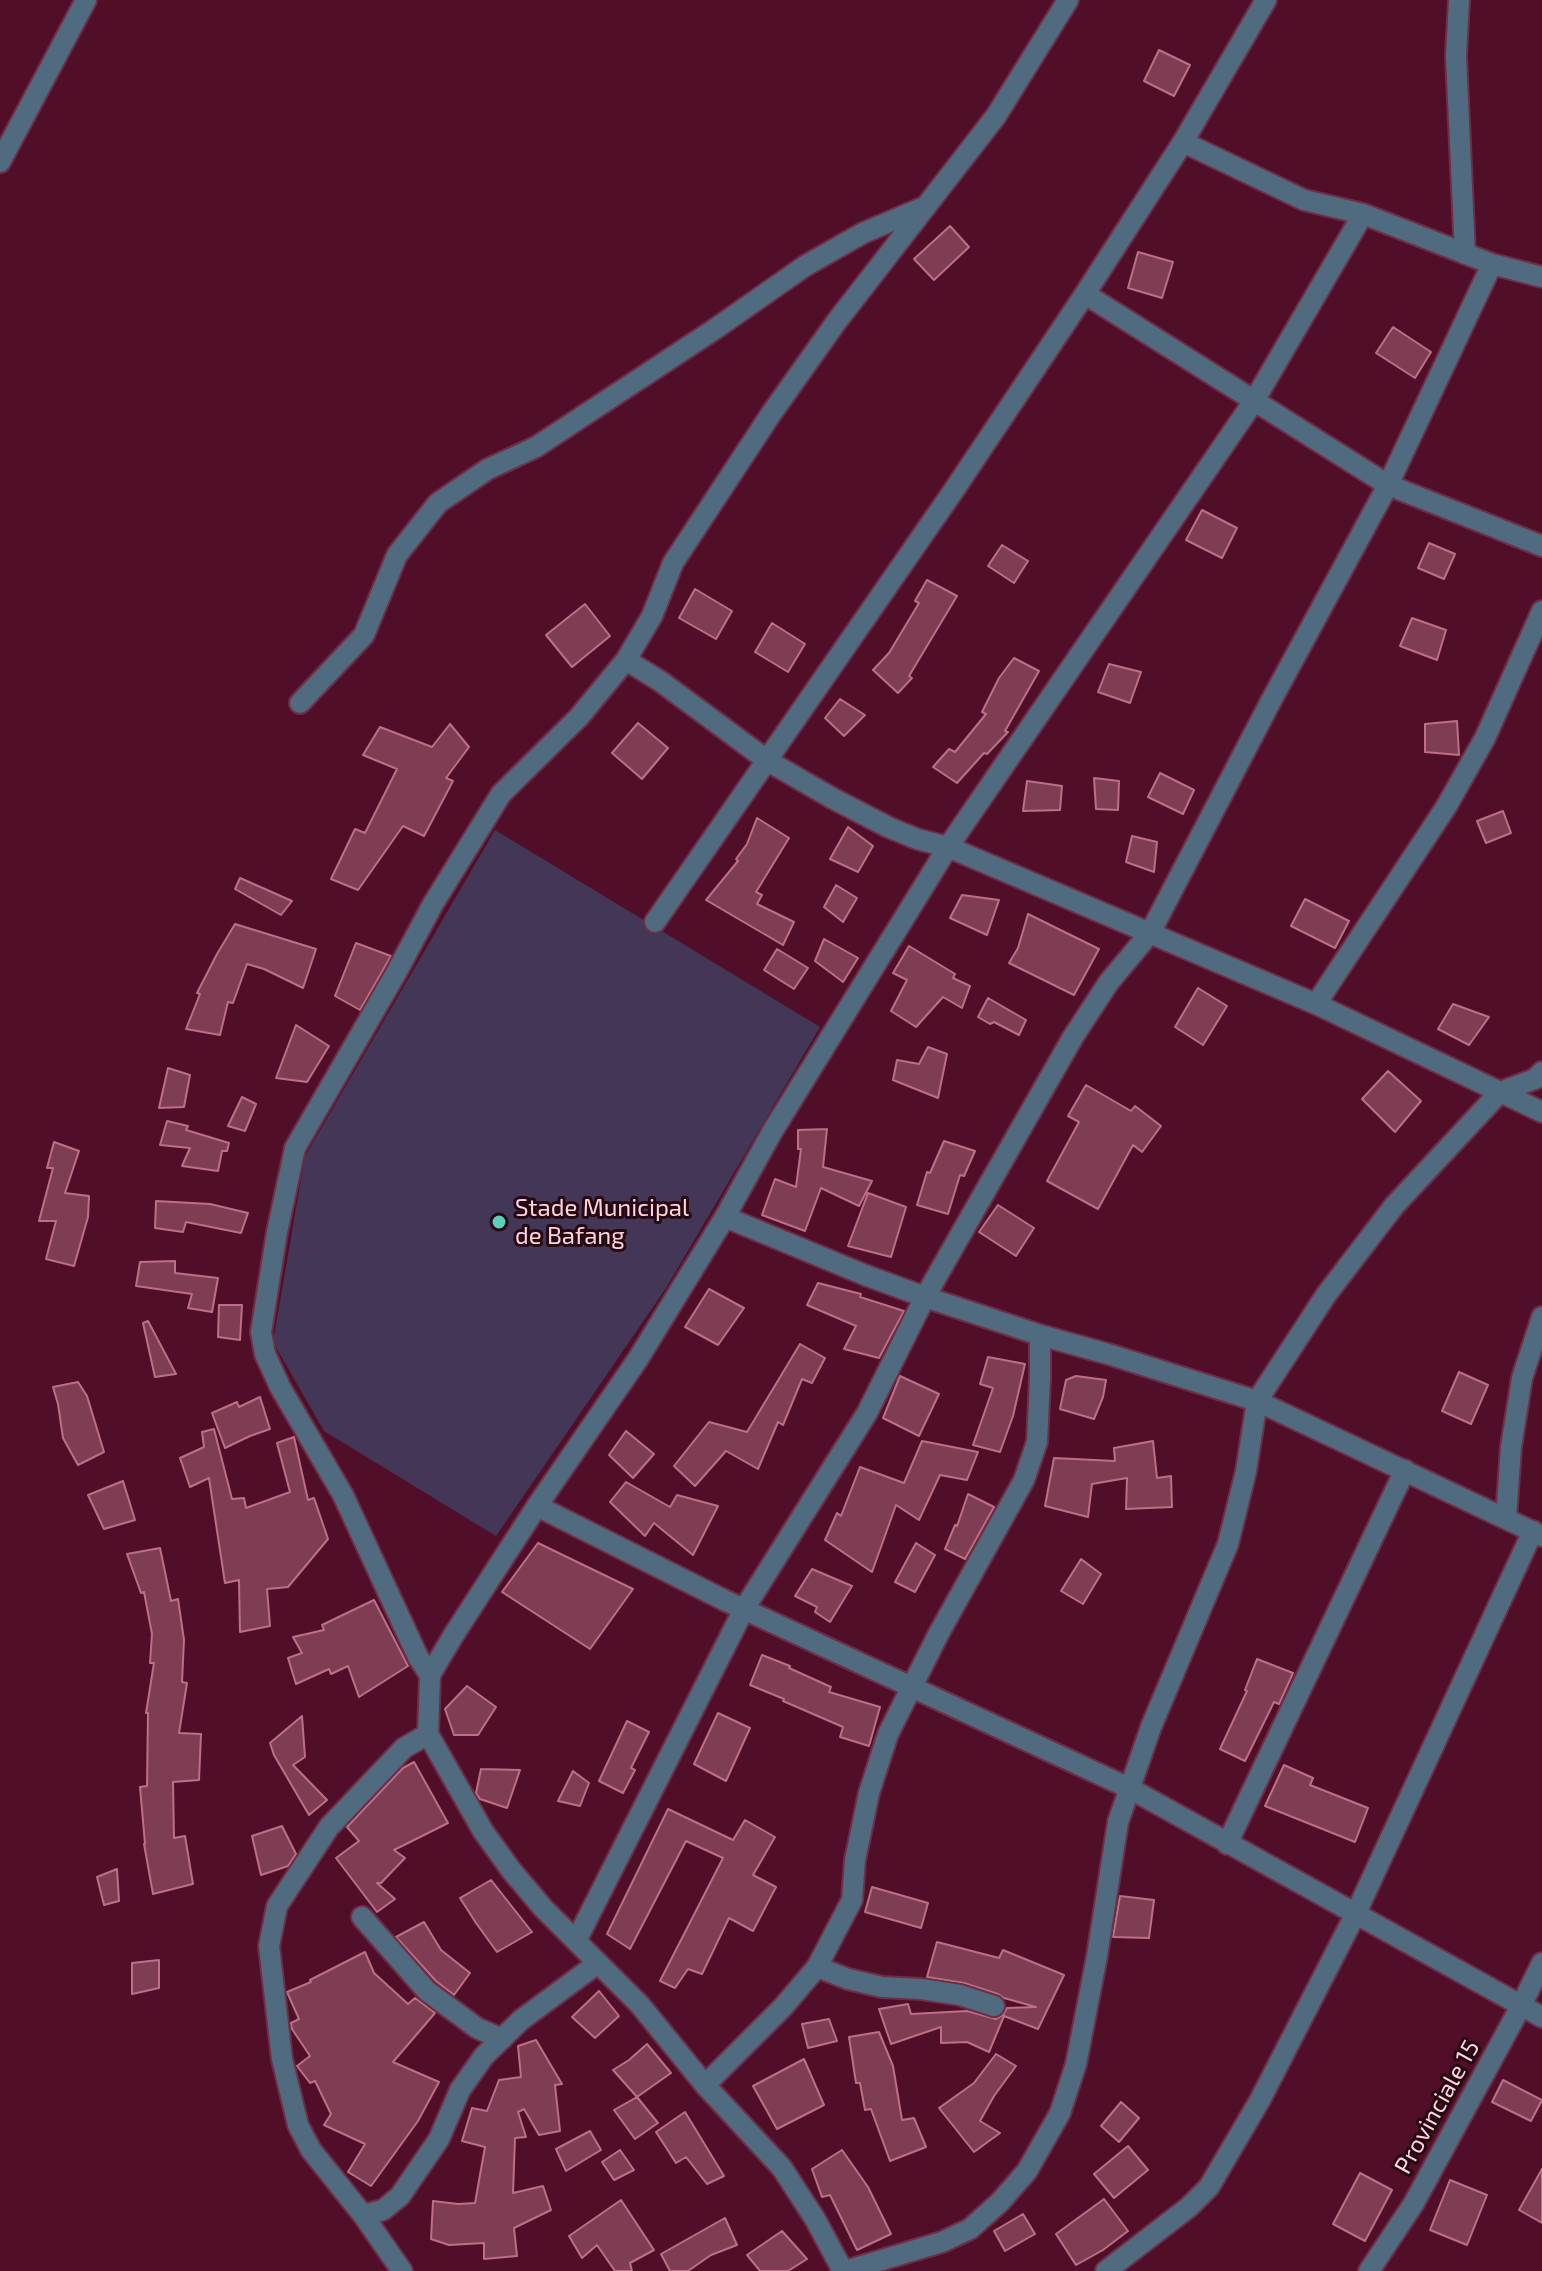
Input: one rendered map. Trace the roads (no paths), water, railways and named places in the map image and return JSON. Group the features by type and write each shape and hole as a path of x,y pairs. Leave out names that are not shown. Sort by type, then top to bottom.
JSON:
{"street":[{"path":"0,162 86,0"},
{"path":"430,1675 414,1650 343,1495 280,1387 265,1354 261,1332 277,1232 295,1148 433,904 501,794 579,717 626,660 652,616 673,563 771,414 837,321 996,116 1068,0"},
{"path":"655,922 946,503 1085,294 1183,142 1266,0"},
{"path":"1459,0 1456,56 1465,254"},
{"path":"1183,142 1304,200 1363,214 1492,264 1542,277"},
{"path":"300,703 364,635 397,555 438,503 488,469 536,447 805,266 863,233 926,207"},
{"path":"1363,214 1254,401 948,847 772,1132 725,1217 638,1359 537,1506 430,1675 428,1734 483,1831 543,1908 640,2005 705,2085 782,2168 844,2271 942,2242 970,2229 1000,2202 1027,2171 1060,2113 1076,2064 1118,1822 1151,1727 1228,1544 1246,1471 1257,1401 1326,1295 1394,1206 1500,1092 1535,1079 1542,1072"},
{"path":"576,1941 744,1609 867,1413 925,1297 1073,1037 1109,982 1150,933 1388,485 1492,264"},
{"path":"1085,294 1388,485 1542,546"},
{"path":"1316,1004 1446,807 1485,738 1542,611"},
{"path":"626,660 660,681 768,761 888,827 948,847 1316,1004 1542,1112"},
{"path":"725,1217 925,1297 1257,1401 1537,1534 1355,1915 1260,2100 1209,2187 1189,2207 1106,2271"},
{"path":"1506,1518 1511,1447 1522,1378 1542,1317"},
{"path":"705,2085 783,2007 817,1967 852,1900 855,1860 869,1793 888,1734 939,1633 1024,1480 1037,1442 1040,1335"},
{"path":"1227,1844 1405,1470"},
{"path":"537,1506 744,1609 1129,1788 1542,2017"},
{"path":"402,2271 363,2215 311,2150 298,2125 282,2059 269,1946 277,1906 329,1827 404,1748 428,1734"},
{"path":"362,1917 427,1991 477,2028 502,2039"},
{"path":"363,2215 383,2210 400,2196 439,2139 460,2090 484,2056 521,2020 598,1963"},
{"name":"Provinciale 15","path":"1369,2271 1414,2203 1542,1963"},
{"path":"817,1967 882,1987 960,1995 994,2006"}],"place":[{"name":"Stade Municipal de Bafang","path":"499,1222"}]}
